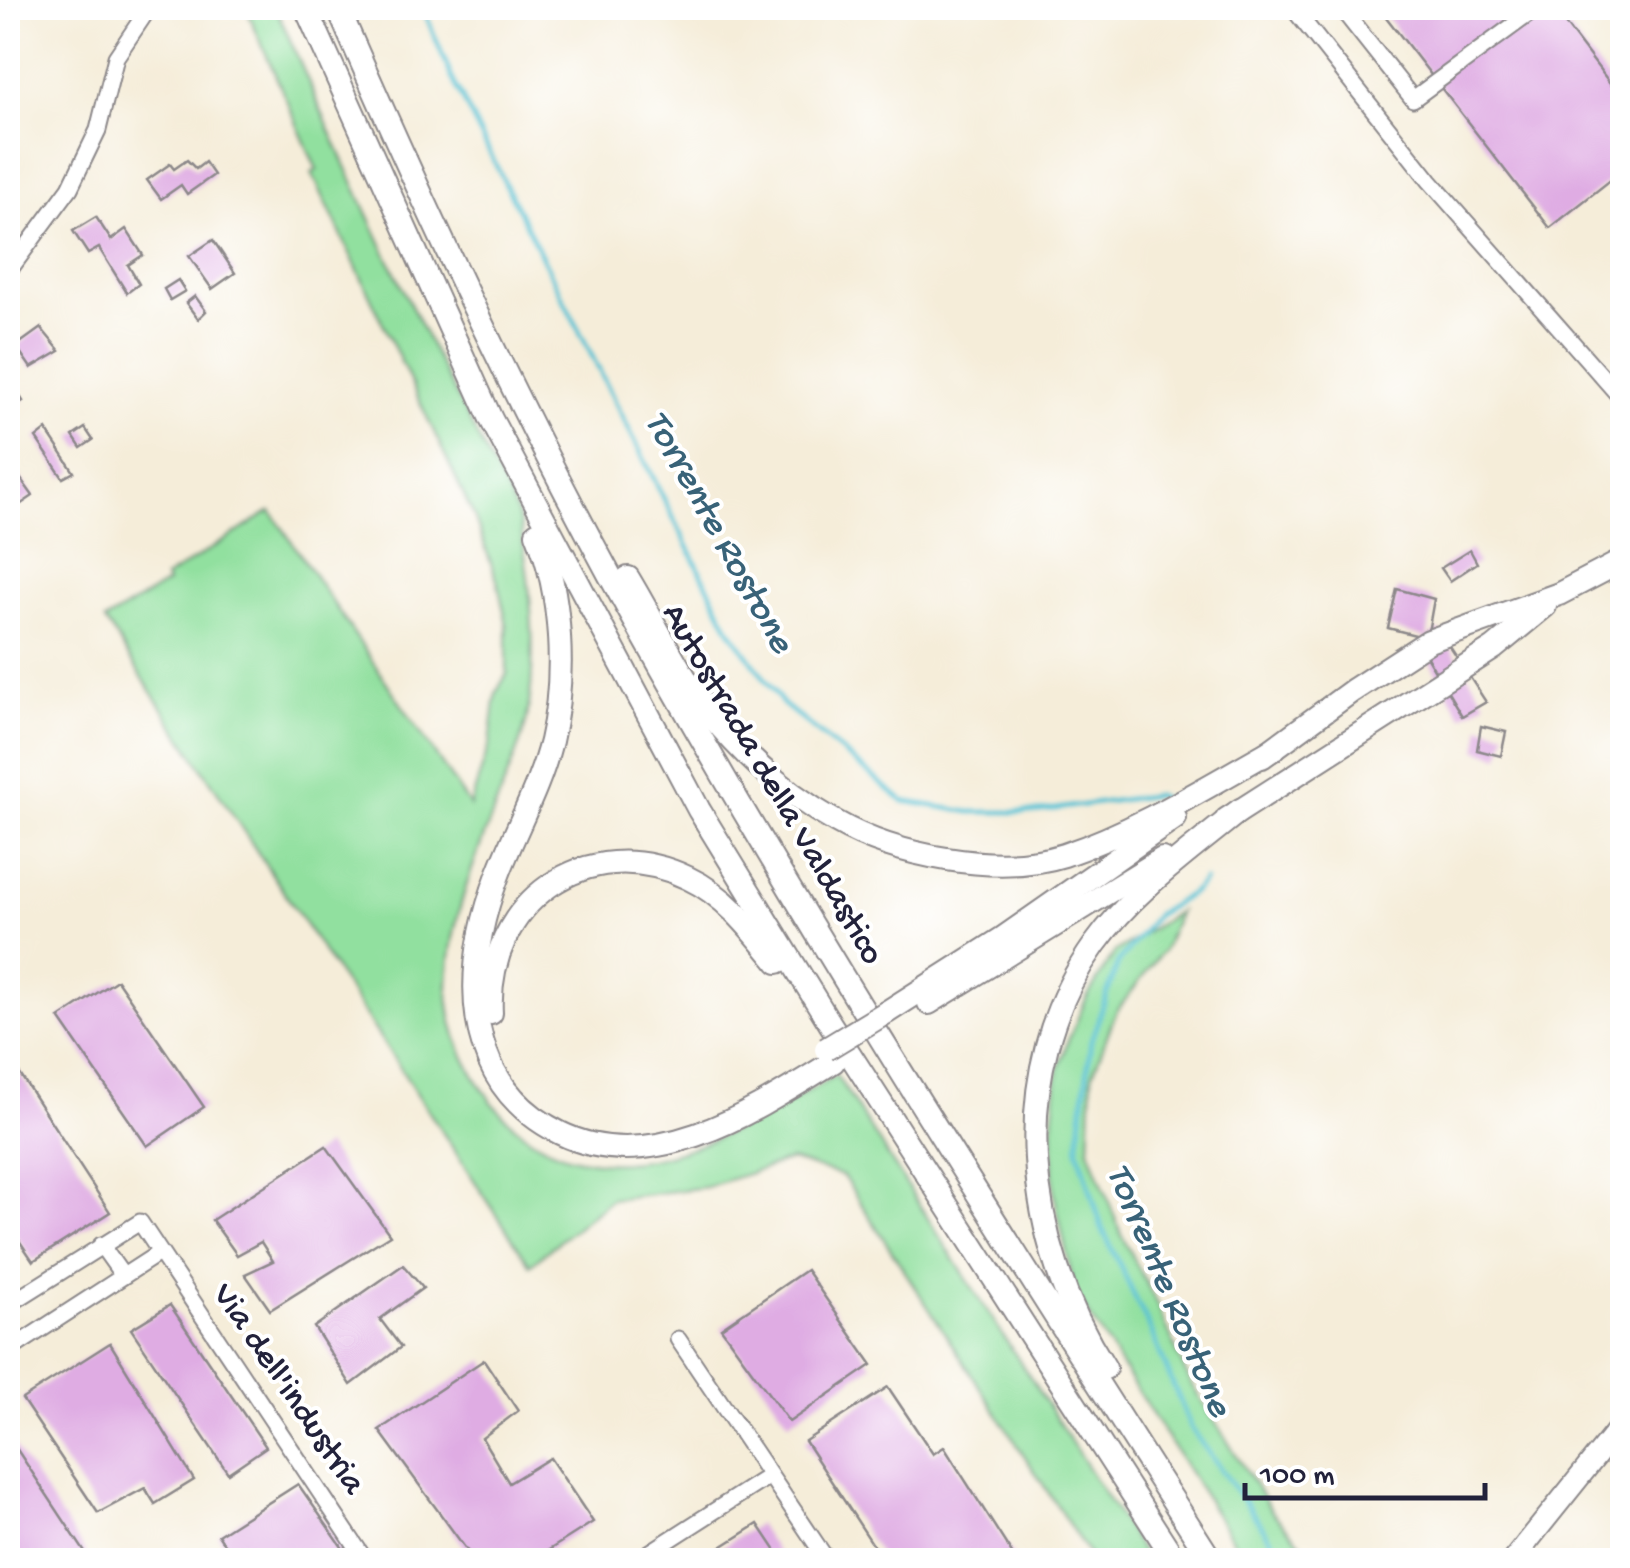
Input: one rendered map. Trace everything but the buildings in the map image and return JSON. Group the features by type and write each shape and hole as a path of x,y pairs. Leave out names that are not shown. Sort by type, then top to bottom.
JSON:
{"highway":[{"name":"Autostrada della Valdastico","path":"306,8 491,419 699,810 831,1025 1175,1560"},
{"name":"Autostrada della Valdastico","path":"338,8 516,392 615,585 781,876 922,1108 1211,1560"},
{"path":"516,392 709,712 773,778 839,824 885,843 936,857 1006,863 1060,856 1156,814 1274,749"},
{"path":"491,419 548,559 559,610 559,669 552,739 530,804 498,875 475,968 476,1009 482,1043 505,1091 546,1126 600,1146 638,1146 719,1128 829,1055 1240,810 1494,648 1559,594"},
{"path":"890,1018 1352,691 1429,641 1559,594 1622,561"},
{"path":"1229,1560 1100,1360 1057,1274 1038,1188 1035,1129 1051,1034 1077,972 1094,945 1152,881 1240,810"},
{"path":"829,1055 687,1124 645,1133 606,1132 564,1118 530,1095 495,1043 490,998 496,956 526,906 557,880 607,862 659,867 692,879 759,938 831,1025"}],"main road":[{"path":"1513,1560 1622,1424"}],"street":[{"path":"8,272 70,188 98,130 116,58 149,8"},
{"path":"1293,8 1430,180 1622,399"},
{"path":"1341,8 1412,99 1536,8"},
{"name":"Via dell'industria","path":"8,1304 140,1222 365,1560"},
{"path":"101,1245 124,1276"},
{"path":"8,1351 159,1253"},
{"path":"678,1339 827,1560"},
{"path":"638,1560 769,1476"}],"green space":[{"path":"246,8 276,8 389,259 520,524 532,621 527,718 467,884 450,961 451,1019 474,1076 492,1102 530,1138 572,1157 616,1162 662,1156 708,1142 753,1122 836,1075 1147,1560 1092,1560 843,1176 791,1160 706,1187 611,1199 530,1265 105,621 271,511 470,806 490,743 496,693 507,674 507,625 497,580 475,519 312,173 317,170"},
{"path":"1179,911 1164,949 1116,1012 1092,1076 1089,1149 1121,1234 1157,1304 1189,1381 1273,1513 1316,1560 1245,1560 1075,1293 1054,1194 1053,1122 1058,1070 1086,999 1114,953"}],"waterway":[{"name":"Torrente Rostone","path":"423,8 452,78 730,630 783,704 903,801 970,812 1034,812 1156,795 1166,800"},
{"name":"Torrente Rostone","path":"1204,880 1195,891 1156,915 1118,963 1091,1040 1078,1149 1102,1228 1191,1428 1286,1560"}]}
